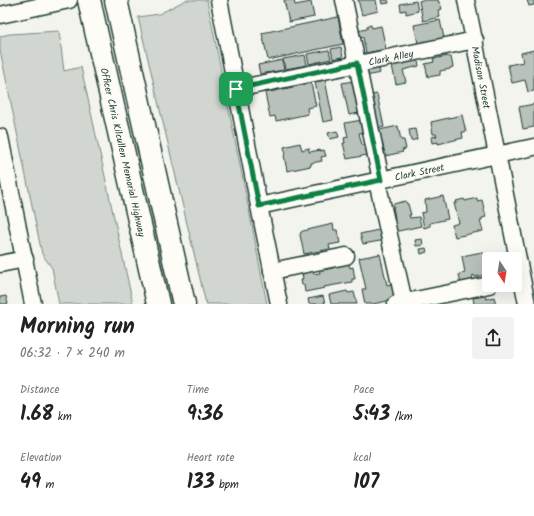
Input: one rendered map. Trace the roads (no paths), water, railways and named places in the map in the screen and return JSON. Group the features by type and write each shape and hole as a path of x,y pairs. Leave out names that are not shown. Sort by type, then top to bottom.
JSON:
{"highway":[{"name":"Officer Chris Kilcullen Memorial Highway","path":"89,0 158,304"},
{"path":"116,0 184,304"}],"street":[{"path":"0,15 69,0"},
{"path":"219,0 279,304"},
{"path":"344,0 379,180 400,303 482,286"},
{"name":"Madison Street","path":"466,0 497,155 513,252"},
{"name":"Clark Alley","path":"236,89 475,40"},
{"path":"0,137 34,304"},
{"name":"Clark Street","path":"259,206 534,147"},
{"path":"272,271 346,256"},
{"path":"0,264 24,259"},
{"name":"Madison Street","path":"522,290 527,304"}]}
